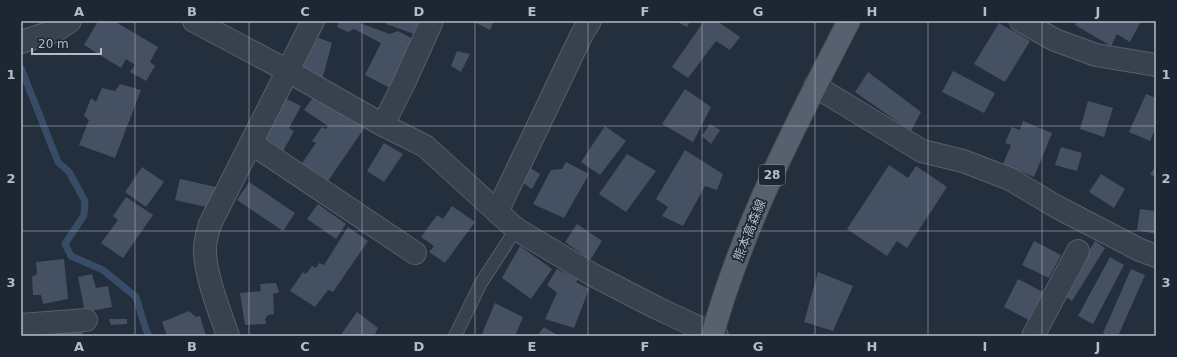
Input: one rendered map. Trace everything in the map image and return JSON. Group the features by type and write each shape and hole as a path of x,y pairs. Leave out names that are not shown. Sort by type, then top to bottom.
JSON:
{"main road":[{"name":"熊本高森線","path":"714,335 740,250 774,169 849,21"}],"street":[{"path":"21,42 55,31 70,21"},
{"path":"194,21 425,146 516,229 593,275 714,335"},
{"path":"228,336 216,303 206,263 205,248 210,224 313,21"},
{"path":"383,124 404,83 432,21"},
{"path":"497,212 582,34 590,21"},
{"path":"1022,21 1055,40 1096,55 1156,65"},
{"path":"815,86 922,151 963,161 1010,179 1057,207 1140,250 1156,256"},
{"path":"251,143 415,253"},
{"path":"1033,336 1078,251"},
{"path":"21,325 86,320"}],"lane":[{"path":"455,336 482,283 516,229"}],"building":[{"path":"98,21 114,21 158,47 150,62 155,66 146,81 130,72 135,65 126,59 121,68 84,45"},
{"path":"339,21 354,21 390,34 398,31 417,41 392,89 365,75 381,43 354,29 348,32 337,27"},
{"path":"387,21 425,21 420,36 386,24"},
{"path":"472,21 494,21 490,30"},
{"path":"676,21 690,21 687,27"},
{"path":"704,21 717,21 740,37 730,50 716,41 688,78 672,67"},
{"path":"1077,21 1141,21 1130,42 1117,34 1111,46 1075,25"},
{"path":"999,23 1030,41 1005,82 974,64"},
{"path":"312,35 332,43 322,80 301,73"},
{"path":"457,51 470,54 461,72 451,66"},
{"path":"953,71 995,93 984,113 942,92"},
{"path":"868,72 921,112 911,131 855,92"},
{"path":"120,84 141,90 115,158 79,145 89,120 84,116 91,98 96,102 102,88 115,91"},
{"path":"685,89 711,107 693,142 662,124"},
{"path":"316,93 365,127 326,184 300,166 316,143 312,141 322,127 326,129 328,126 304,110"},
{"path":"1146,94 1156,98 1156,128 1150,141 1129,132"},
{"path":"285,98 301,106 289,128 294,131 282,153 261,142"},
{"path":"1088,101 1113,108 1104,137 1080,129"},
{"path":"1023,121 1052,133 1034,177 1003,164 1011,145 1005,143 1012,127 1020,130"},
{"path":"710,124 720,130 711,144 702,136"},
{"path":"605,126 626,141 600,175 581,162"},
{"path":"384,143 403,154 384,182 367,171"},
{"path":"1061,147 1082,153 1077,171 1055,165"},
{"path":"685,150 723,174 717,190 705,186 683,226 662,216 668,207 656,199"},
{"path":"627,154 656,171 626,212 599,194"},
{"path":"566,162 589,174 564,218 533,204 551,170 562,169"},
{"path":"889,165 908,178 916,166 947,187 907,248 897,241 887,256 847,229"},
{"path":"1156,166 1156,178 1150,174"},
{"path":"142,167 164,182 146,207 125,192"},
{"path":"529,167 540,174 532,189 522,182"},
{"path":"1101,174 1125,189 1114,208 1089,192"},
{"path":"180,179 216,187 211,208 175,200"},
{"path":"249,182 295,213 283,231 237,200"},
{"path":"126,197 153,215 123,258 101,243 118,220 113,216"},
{"path":"318,204 346,224 336,239 307,219"},
{"path":"452,206 475,222 445,263 429,252 434,246 421,237 437,215 443,219"},
{"path":"1140,209 1156,211 1156,234 1137,230"},
{"path":"577,224 602,241 590,260 565,242"},
{"path":"348,227 368,241 333,292 328,290 315,307 290,291 303,272 306,274 312,266 316,268 319,263 324,265"},
{"path":"1034,241 1061,255 1049,278 1022,265"},
{"path":"1095,241 1105,248 1072,301 1062,294"},
{"path":"520,246 552,269 531,299 502,278"},
{"path":"1110,257 1124,265 1093,324 1078,316"},
{"path":"64,259 68,299 43,304 41,295 33,295 32,277 37,274 36,262"},
{"path":"557,269 578,279 576,282 589,289 574,328 545,319 557,293 547,285"},
{"path":"1131,269 1145,275 1118,336 1109,336 1103,333"},
{"path":"818,272 853,286 833,331 804,322"},
{"path":"92,274 96,288 108,286 112,307 85,312 78,277"},
{"path":"1018,279 1043,292 1029,320 1004,307"},
{"path":"276,283 279,292 273,294 274,314 268,315 265,319 266,324 245,325 240,293 261,291 260,284"},
{"path":"495,303 523,317 515,336 481,336"},
{"path":"189,311 196,317 200,316 206,336 167,336 162,322"},
{"path":"357,312 378,328 374,336 340,336"},
{"path":"109,319 127,319 127,324 111,325"},
{"path":"82,327 83,336 49,336 49,333"},
{"path":"544,327 559,336 537,336"}],"waterway":[{"path":"21,68 58,162 69,172 85,201 84,215 65,244 71,256 103,270 136,297 149,336"}]}
